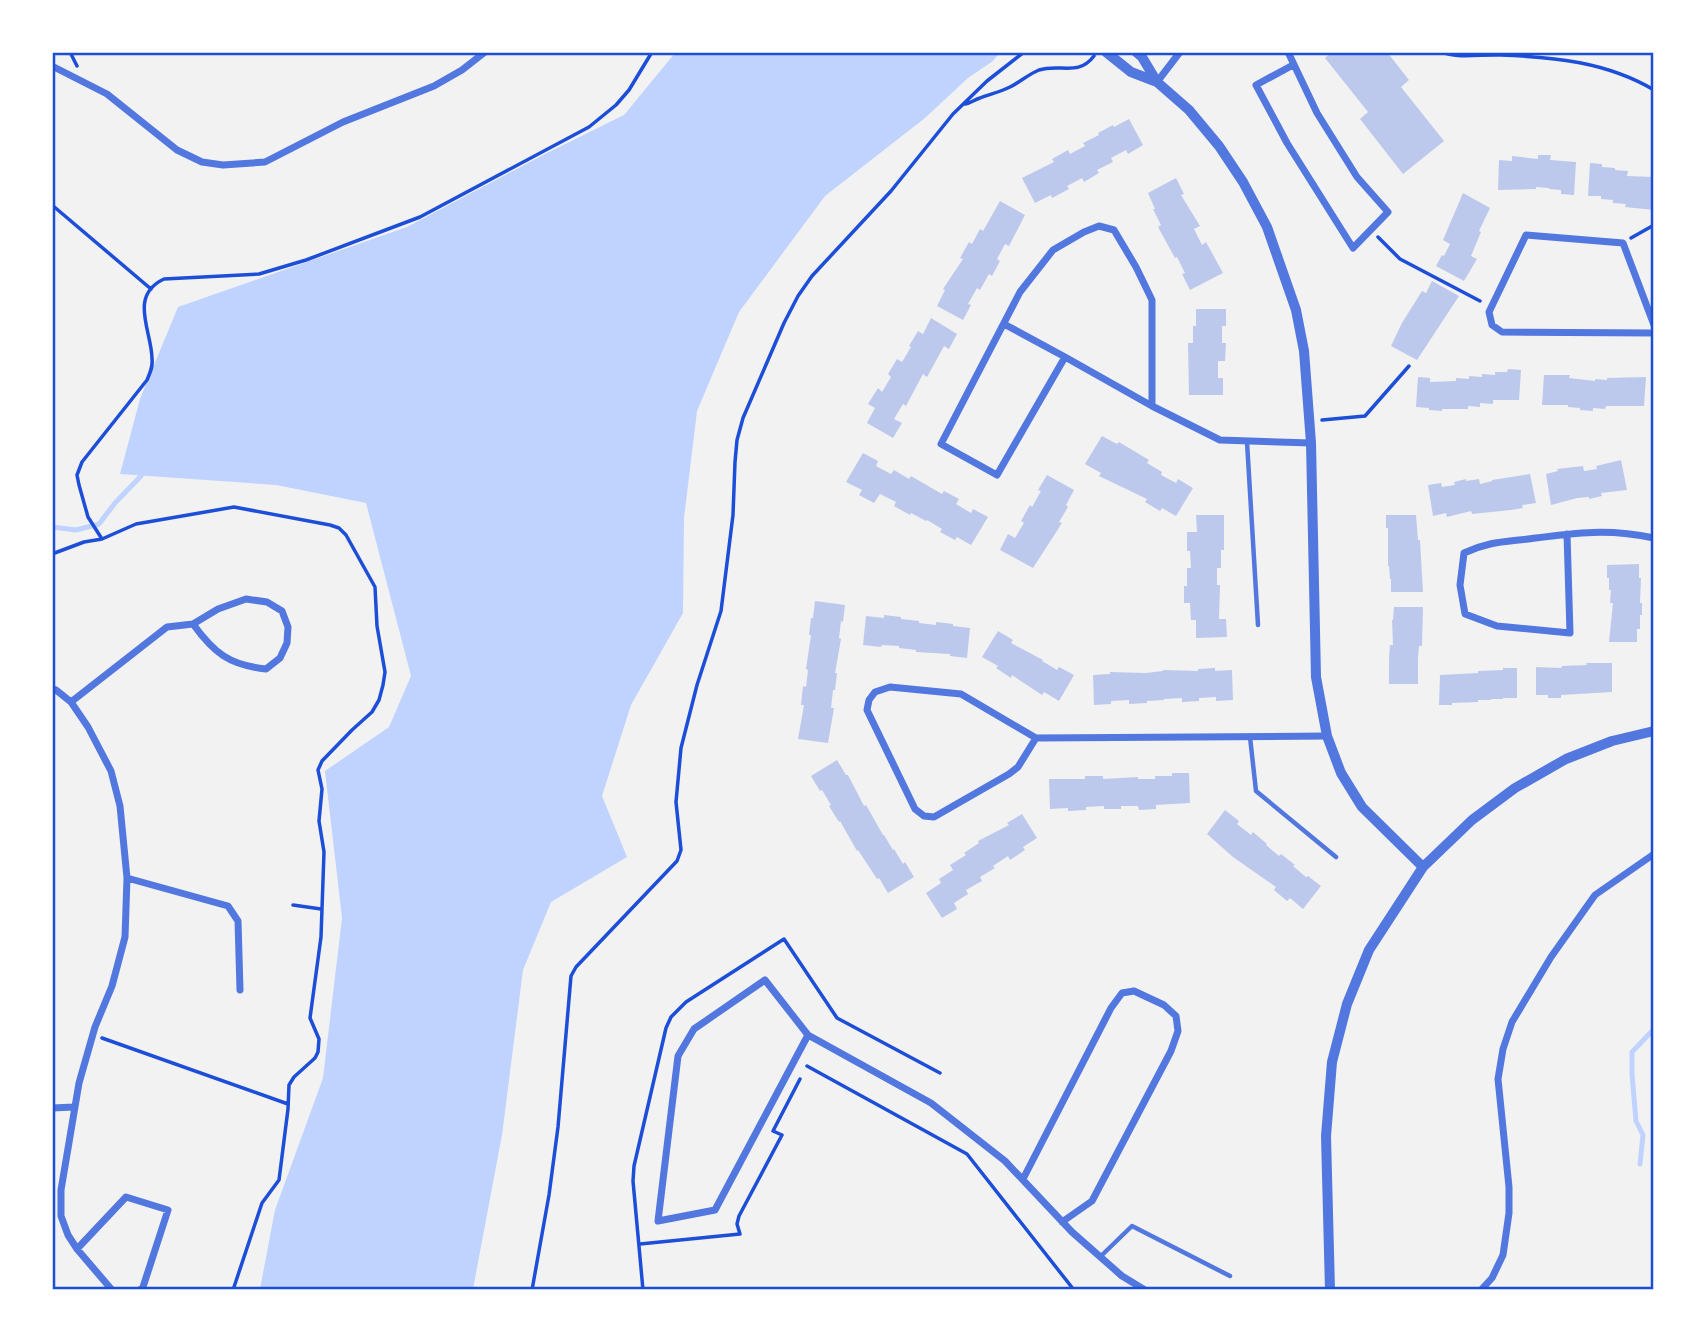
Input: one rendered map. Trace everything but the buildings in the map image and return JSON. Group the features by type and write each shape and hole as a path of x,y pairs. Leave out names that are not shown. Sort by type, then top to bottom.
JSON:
{"street":[{"path":"52,66 107,94 177,150 202,162 223,165 265,162 343,122 434,86 462,70 485,52"},
{"path":"1106,52 1132,72 1157,82"},
{"path":"1136,52 1157,82 1189,110 1219,146 1243,181 1267,227 1296,310 1304,351 1311,443 1316,677 1326,736 1341,773 1362,807 1423,867"},
{"path":"1157,82 1180,52"},
{"path":"1288,52 1317,113 1357,177 1388,212 1353,248 1287,143 1256,85 1293,65"},
{"path":"1065,357 997,475 941,444 1020,292 1053,250 1100,226 1114,230 1152,299 1152,406"},
{"path":"1654,325 1623,243 1525,235 1489,312 1492,326 1502,332 1654,333"},
{"path":"1004,324 1152,406 1220,440 1311,443"},
{"path":"1567,534 1570,633 1497,626 1465,614 1460,585 1464,553 1482,545 1585,531 1629,533 1654,538"},
{"path":"71,702 167,627 192,624 218,609 246,600 267,601 282,611 288,627 287,643 280,658 266,669 246,667 228,660 214,650 192,624"},
{"path":"1036,738 1017,767 1009,774 934,817 924,816 915,809 867,710 874,692 890,687 961,694 1036,738 1326,736"},
{"path":"52,689 71,702 88,727 111,771 120,806 127,878 125,937 112,986 93,1035 74,1107 61,1190 61,1216 68,1235 112,1290"},
{"path":"1330,1290 1326,1136 1332,1062 1347,1004 1369,950 1423,867 1472,820 1515,788 1566,759 1612,741 1654,731"},
{"path":"1481,1290 1492,1278 1503,1255 1509,1213 1509,1187 1497,1079 1512,1022 1551,957 1595,895 1654,854"},
{"path":"127,878 228,906 238,921 240,990"},
{"path":"808,1035 715,1210 658,1221 678,1056 694,1028 765,980 808,1035 931,1104 1006,1161 1062,1222 1122,1276 1145,1290"},
{"path":"1023,1179 1111,1008 1122,993 1134,992 1164,1005 1176,1016 1178,1031 1171,1051 1093,1201 1062,1222"},
{"path":"52,1108 74,1107"},
{"path":"77,1249 126,1197 168,1210 140,1290"}],"lane":[{"path":"1247,441 1258,625"},
{"path":"1250,737 1256,791 1336,857"},
{"path":"1100,1257 1132,1226 1230,1276"}],"path":[{"path":"102,539 88,517 77,475 82,462 147,380 152,368 153,356 144,318 144,306 151,289 164,279 259,274 317,256 420,217 589,127 622,97 653,52"},
{"path":"531,1290 549,1195 571,976 576,967 677,861 681,850 676,802 681,748 697,685 721,611 733,515 736,451 743,418 784,323 812,276 891,191 962,104 987,80 1024,52"},
{"path":"962,104 1005,89 1039,70 1082,67 1089,63 1097,52"},
{"path":"1441,52 1458,57 1477,54 1502,55 1599,66 1654,90"},
{"path":"52,205 151,289"},
{"path":"1623,243 1654,225"},
{"path":"1371,230 1400,259 1492,307"},
{"path":"1309,421 1365,416 1409,366"},
{"path":"52,554 84,542 102,539 136,524 234,507 339,528 346,535 375,587 377,626 385,672 379,700 372,712 322,761 318,770 322,789 320,821 324,852 321,937 310,1018 319,1040 318,1052 289,1085 279,1180 262,1203 233,1290"},
{"path":"293,905 321,909"},
{"path":"643,1290 634,1166 666,1028 671,1017 686,1002 784,939 837,1018 940,1073"},
{"path":"93,1035 288,1104"},
{"path":"807,1066 967,1154 1074,1290"}],"water":[{"path":"675,53 999,53 925,118 825,196 739,312 697,411 684,518 683,613 631,705 602,796 627,857 551,902 523,970 502,1135 473,1289 260,1289 275,1210 323,1078 342,918 325,771 389,727 411,676 366,503 276,485 120,474 140,399 178,307 407,227 624,115"}],"waterway":[{"path":"52,527 76,530 99,524 141,476"},
{"path":"1640,1164 1643,1135 1636,1121 1632,1052 1654,1029"}]}
